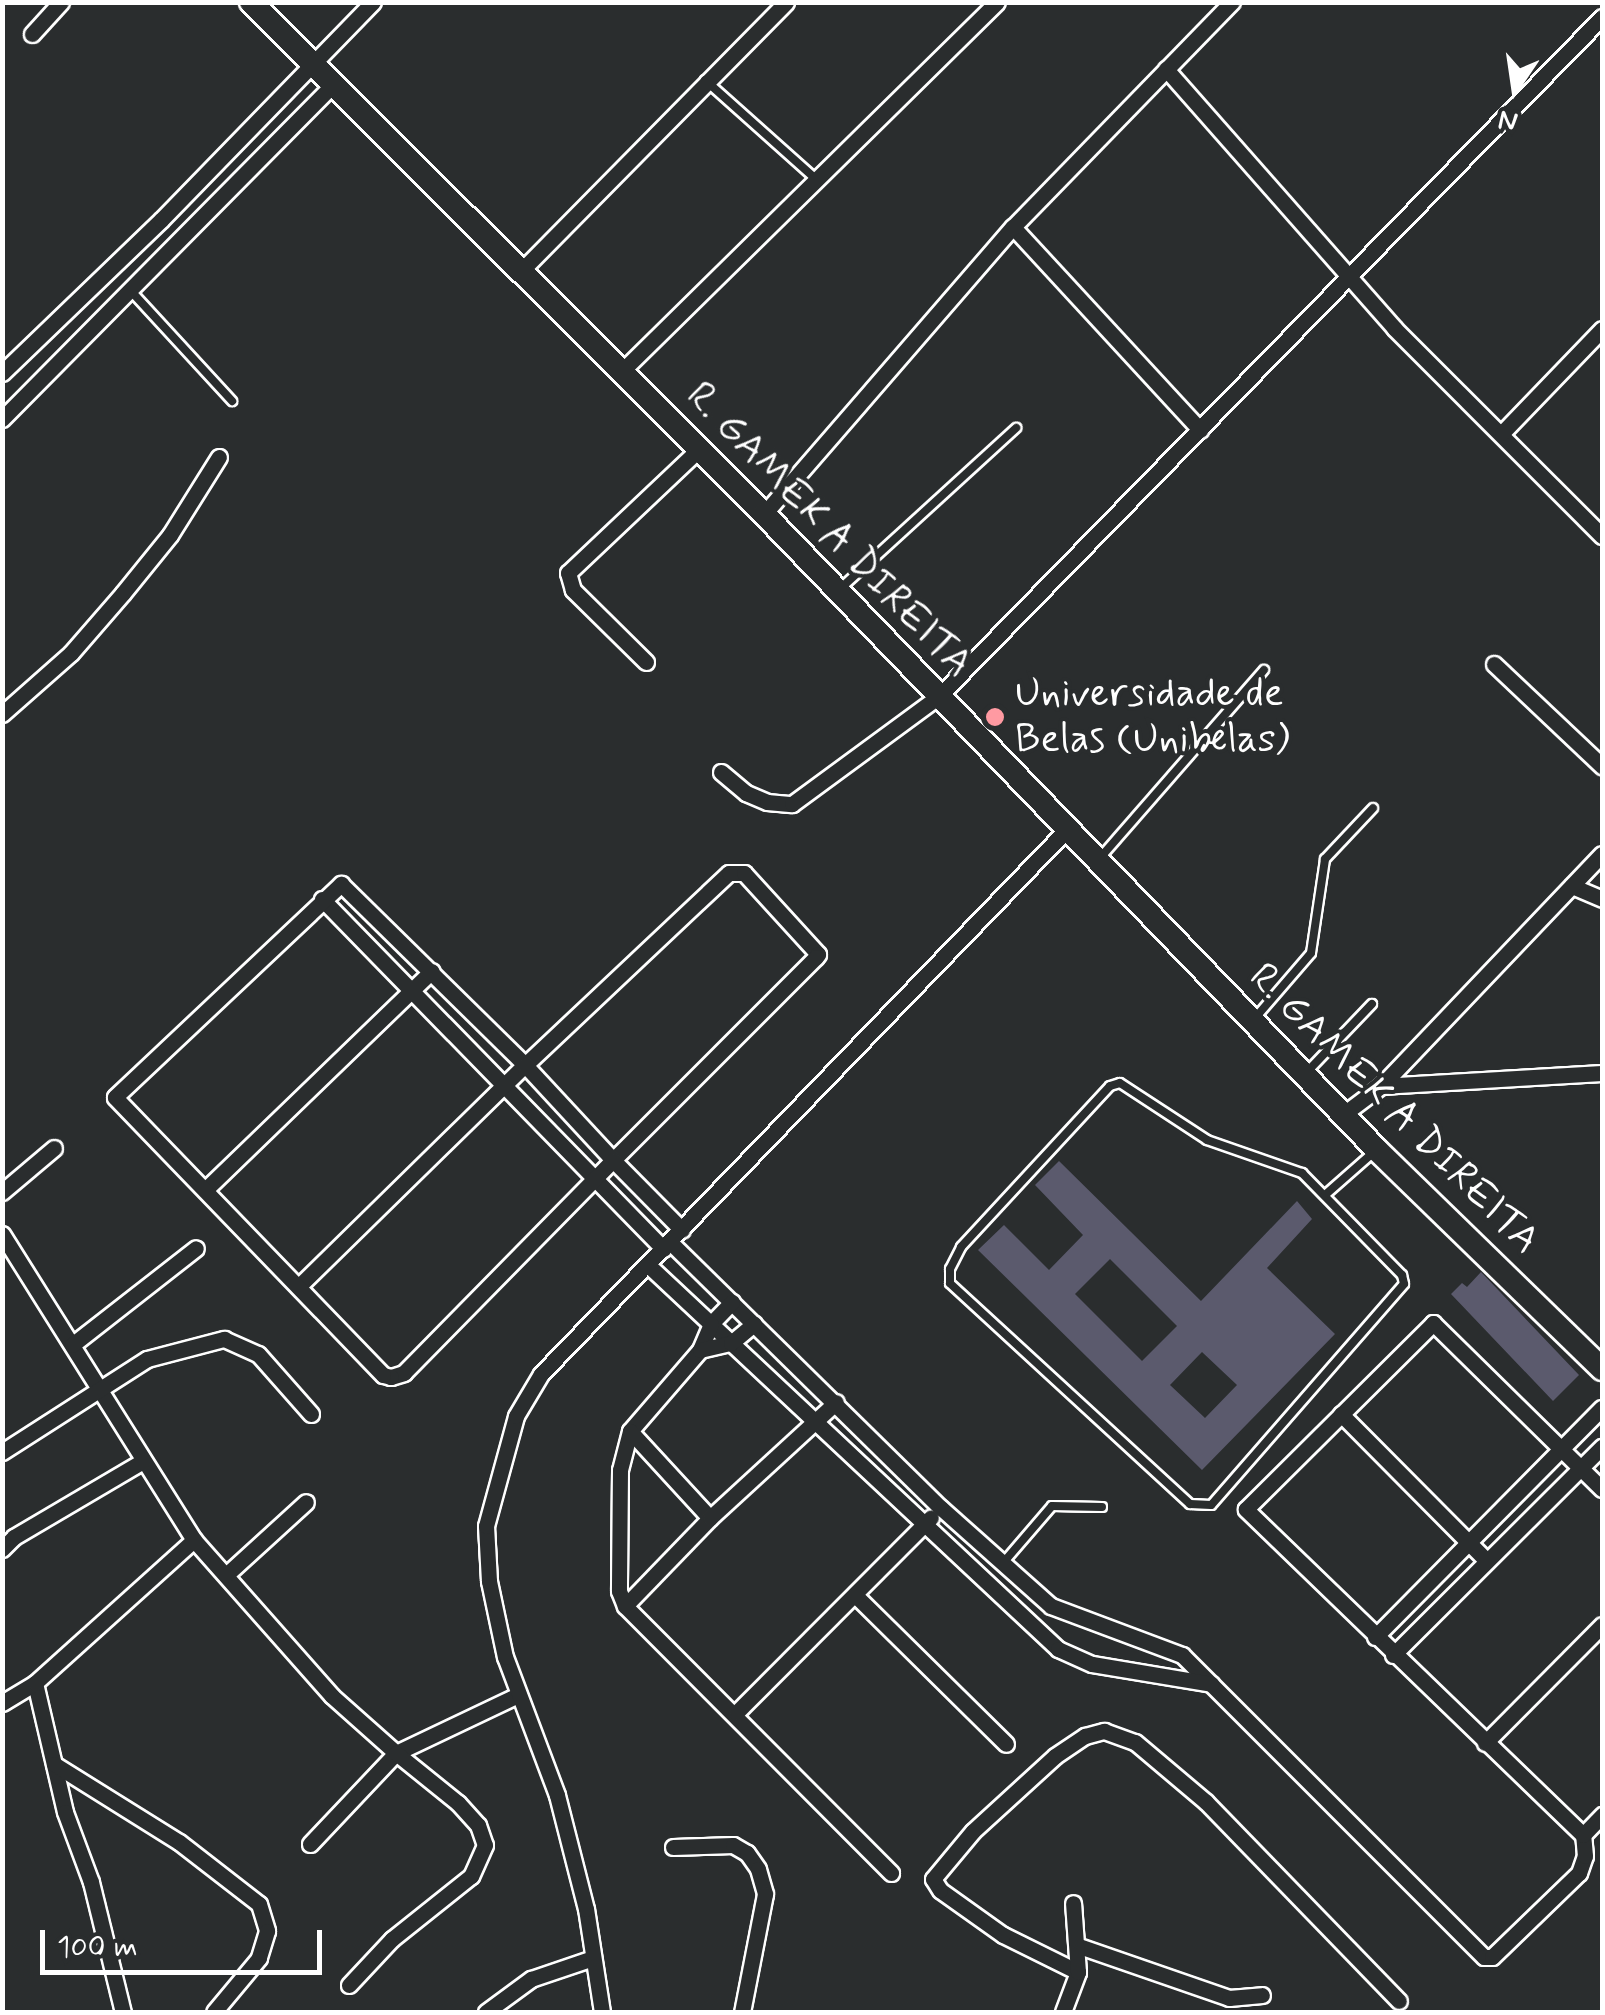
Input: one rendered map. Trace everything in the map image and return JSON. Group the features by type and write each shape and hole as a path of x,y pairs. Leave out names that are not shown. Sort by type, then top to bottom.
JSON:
{"main road":[{"name":"R. GAMEK A DIREITA","path":"251,2 764,514 1377,1150 1602,1369"}],"street":[{"path":"32,34 61,2"},
{"path":"2,373 373,2"},
{"path":"520,272 786,2"},
{"path":"622,371 819,182 996,2"},
{"path":"764,514 1014,227 1232,2"},
{"path":"721,772 746,792 767,802 792,804 939,696 1602,17"},
{"path":"1166,69 1348,276 1602,536"},
{"path":"2,419 332,85"},
{"path":"1014,227 1200,430"},
{"path":"1502,433 1602,328"},
{"path":"646,662 573,590 568,572 698,450"},
{"path":"2,714 71,653 123,592 170,534 219,457"},
{"path":"1494,664 1602,766"},
{"path":"602,2012 558,1796 518,1695 489,1581 486,1526 499,1469 526,1393 1069,828"},
{"path":"1345,1113 1381,1086 1602,854"},
{"path":"299,1286 525,1065 730,873 744,873 817,948 816,958 613,1160 398,1376 382,1375 118,1104 116,1093 322,899 336,886 349,887 525,1065 613,1160 672,1240 941,1508 1060,1613 1170,1648 1211,1684 1480,1956 1492,1957 1580,1873 1585,1856 1583,1835 1245,1512 1429,1325 1437,1323 1602,1489"},
{"path":"1572,886 1602,899"},
{"path":"322,899 594,1180 672,1240"},
{"path":"205,1190 432,971"},
{"path":"1381,1086 1602,1073"},
{"path":"2,1192 54,1148"},
{"path":"2,1234 194,1540 332,1696 458,1803 478,1826 485,1845 471,1876 392,1939 348,1985"},
{"path":"72,1345 196,1248"},
{"path":"648,1265 1058,1649 1092,1664 1211,1684"},
{"path":"732,1302 711,1324 700,1350 630,1431 620,1470 616,1570 624,1606 736,1713 891,1872"},
{"path":"700,1350 732,1343 754,1324"},
{"path":"2,1452 160,1352 224,1339 258,1354 311,1414"},
{"path":"624,1606 710,1518 819,1422 836,1402"},
{"path":"1376,1637 1602,1408"},
{"path":"1342,1414 1488,1561"},
{"path":"630,1431 710,1518"},
{"path":"1393,1655 1602,1447"},
{"path":"2,1549 14,1537 143,1461"},
{"path":"226,1575 306,1502"},
{"path":"736,1713 941,1508"},
{"path":"2,1703 35,1683 194,1540"},
{"path":"855,1596 1006,1744"},
{"path":"1485,1743 1602,1625"},
{"path":"35,1683 64,1812 91,1882 123,2012"},
{"path":"310,1844 396,1754 518,1695"},
{"path":"1078,1972 1002,1934 940,1890 933,1879 973,1832 1054,1756 1085,1736 1104,1731 1136,1742 1206,1802 1399,2001"},
{"path":"54,1764 179,1842 259,1904 268,1932 259,1958 214,2012"},
{"path":"1583,1835 1602,1815"},
{"path":"673,1847 733,1845 747,1853 758,1869 764,1894 742,2012"},
{"path":"1062,2012 1078,1972 1073,1903"},
{"path":"1078,1946 1229,1998 1262,1995"},
{"path":"486,2012 531,1979 594,1958"}],"lane":[{"path":"706,80 819,182"},
{"path":"130,290 232,402"},
{"path":"838,591 1016,428"},
{"path":"1100,860 1264,670"},
{"path":"1252,1021 1311,953 1325,858 1373,808"},
{"path":"1305,1074 1372,1004"},
{"path":"1120,1082 1208,1140 1286,1164 1325,1195 1402,1275 1402,1290 1211,1505 1190,1504 950,1284 950,1268 962,1247 1110,1086 1120,1082"},
{"path":"1325,1195 1377,1150"},
{"path":"1003,1563 1052,1506 1102,1507"}],"building":[{"path":"1059,1161 1201,1301 1297,1201 1312,1219 1267,1268 1335,1334 1202,1470 978,1250 1004,1225 1049,1270 1083,1235 1035,1185","holes":["1110,1259 1177,1326 1142,1361 1075,1294","1202,1352 1237,1385 1205,1418 1170,1385"]},
{"path":"1481,1272 1579,1375 1553,1401 1451,1294 1462,1283 1467,1287"}],"place":[{"name":"Universidade de Belas (Unibelas)","path":"995,717"}]}
